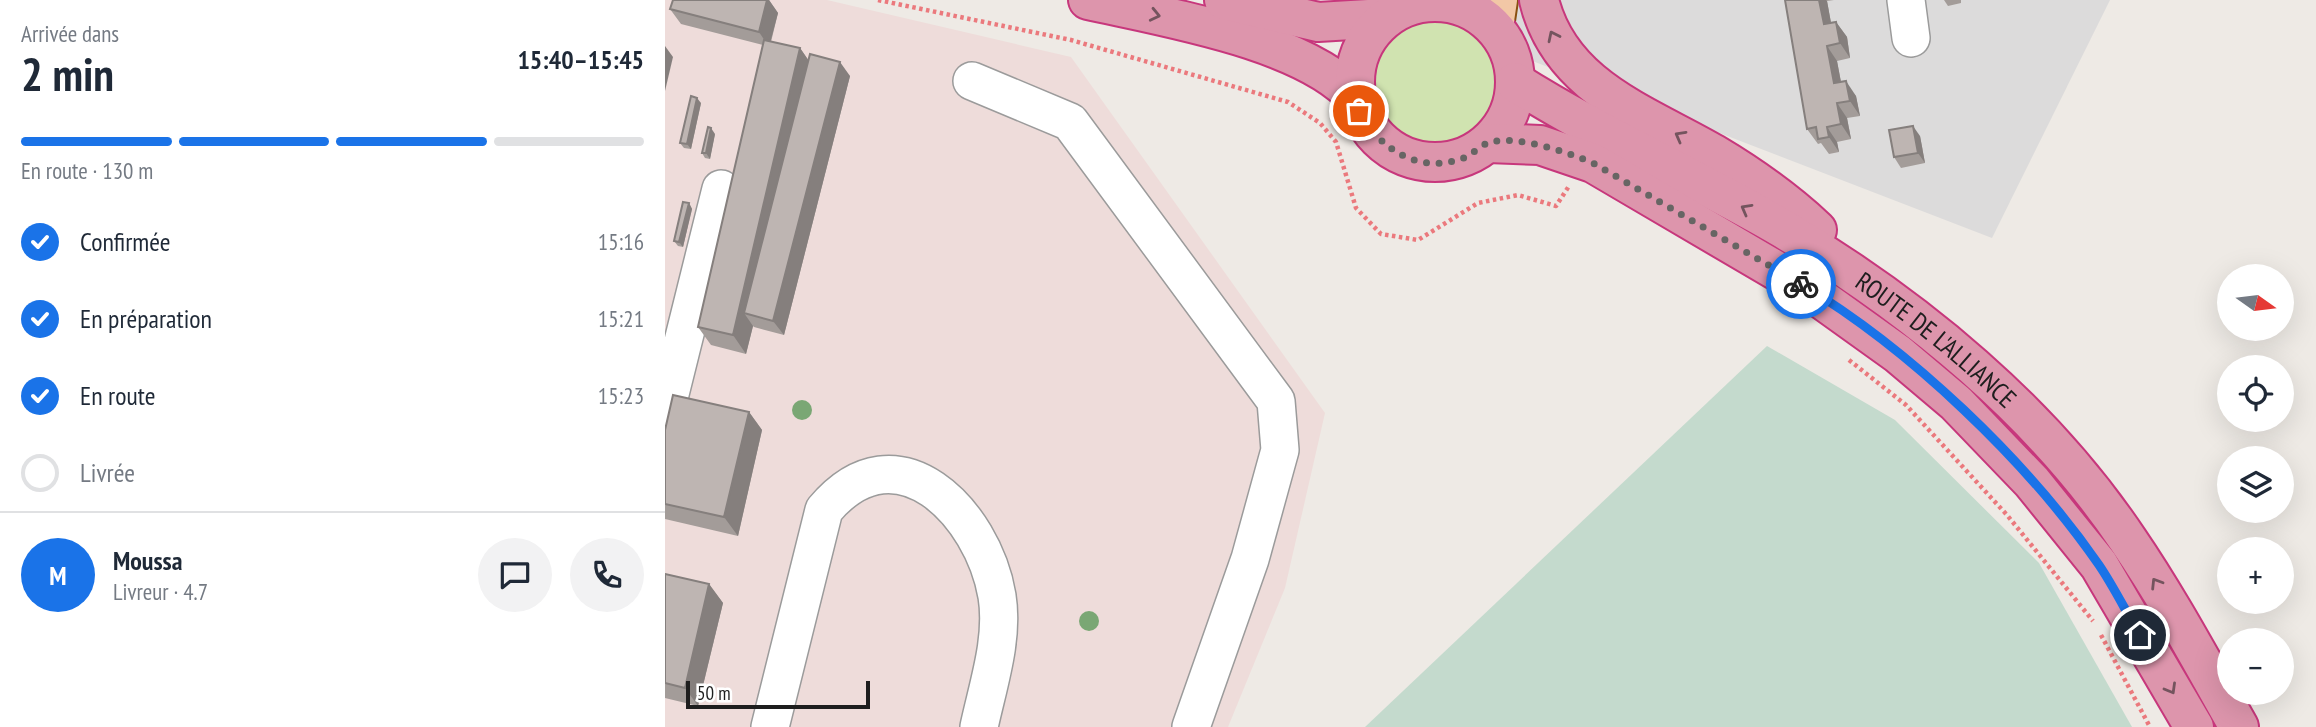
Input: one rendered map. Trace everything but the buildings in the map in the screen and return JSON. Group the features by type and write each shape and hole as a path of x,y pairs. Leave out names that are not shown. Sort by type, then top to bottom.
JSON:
{"highway":[{"path":"1088,0 1223,30 1326,71 1356,98"},
{"path":"1224,0 1318,22 1385,18"},
{"path":"1539,0 1556,43 1583,77 1611,98 1756,179 1805,219 1867,283"},
{"path":"1438,1 1461,6 1479,14 1496,14 1513,62 1515,82 1506,120 1487,143 1460,159 1440,163 1419,162 1400,156 1383,144 1369,129 1356,98 1355,71 1361,50 1385,18 1402,8 1438,1"},
{"name":"ROUTE DE L'ALLIANCE","path":"1515,82 1555,107 1784,230 1867,283 1969,363 2006,397 2072,468 2127,538 2239,727"},
{"name":"ROUTE DE L'ALLIANCE","path":"1487,143 1540,145 1593,163 1806,288 1898,354 1956,403 2032,482 2099,565 2194,727"}],"street":[{"path":"1906,0 1911,38"},
{"path":"972,81 1070,122 1276,401 1280,450 1250,559 1191,727"},
{"path":"665,414 670,371 721,189"},
{"path":"770,727 824,510 840,493 859,482 892,475 928,485 953,504 971,528 988,564 996,595 998,629 979,727"}],"path":[{"path":"878,0 1071,40 1288,102 1320,123 1336,142 1356,208 1381,234 1418,240 1478,203 1518,195 1556,206 1574,180"},
{"path":"1841,354 1906,405 2007,515 2095,623 2150,727"}],"shaded area":[{"path":"665,0 827,0 1071,57 1325,413 1285,588 1228,727 665,727"},
{"path":"1374,0 2110,0 1992,238"}],"green space":[{"path":"1435,19 1460,24 1481,38 1495,59 1500,84 1495,109 1481,130 1460,144 1435,149 1410,144 1389,130 1375,109 1370,84 1375,59 1389,38 1410,24"},
{"path":"1767,346 1895,420 2039,563 2132,727 1365,727"}],"way so far":[{"path":"1359,111 1369,129 1383,144 1400,156 1419,162 1440,163 1460,159 1487,143 1520,142 1574,155 1593,163 1801,284"}],"route":[{"path":"1801,284 1898,354 1956,403 2032,482 2099,565 2140,635"}]}
